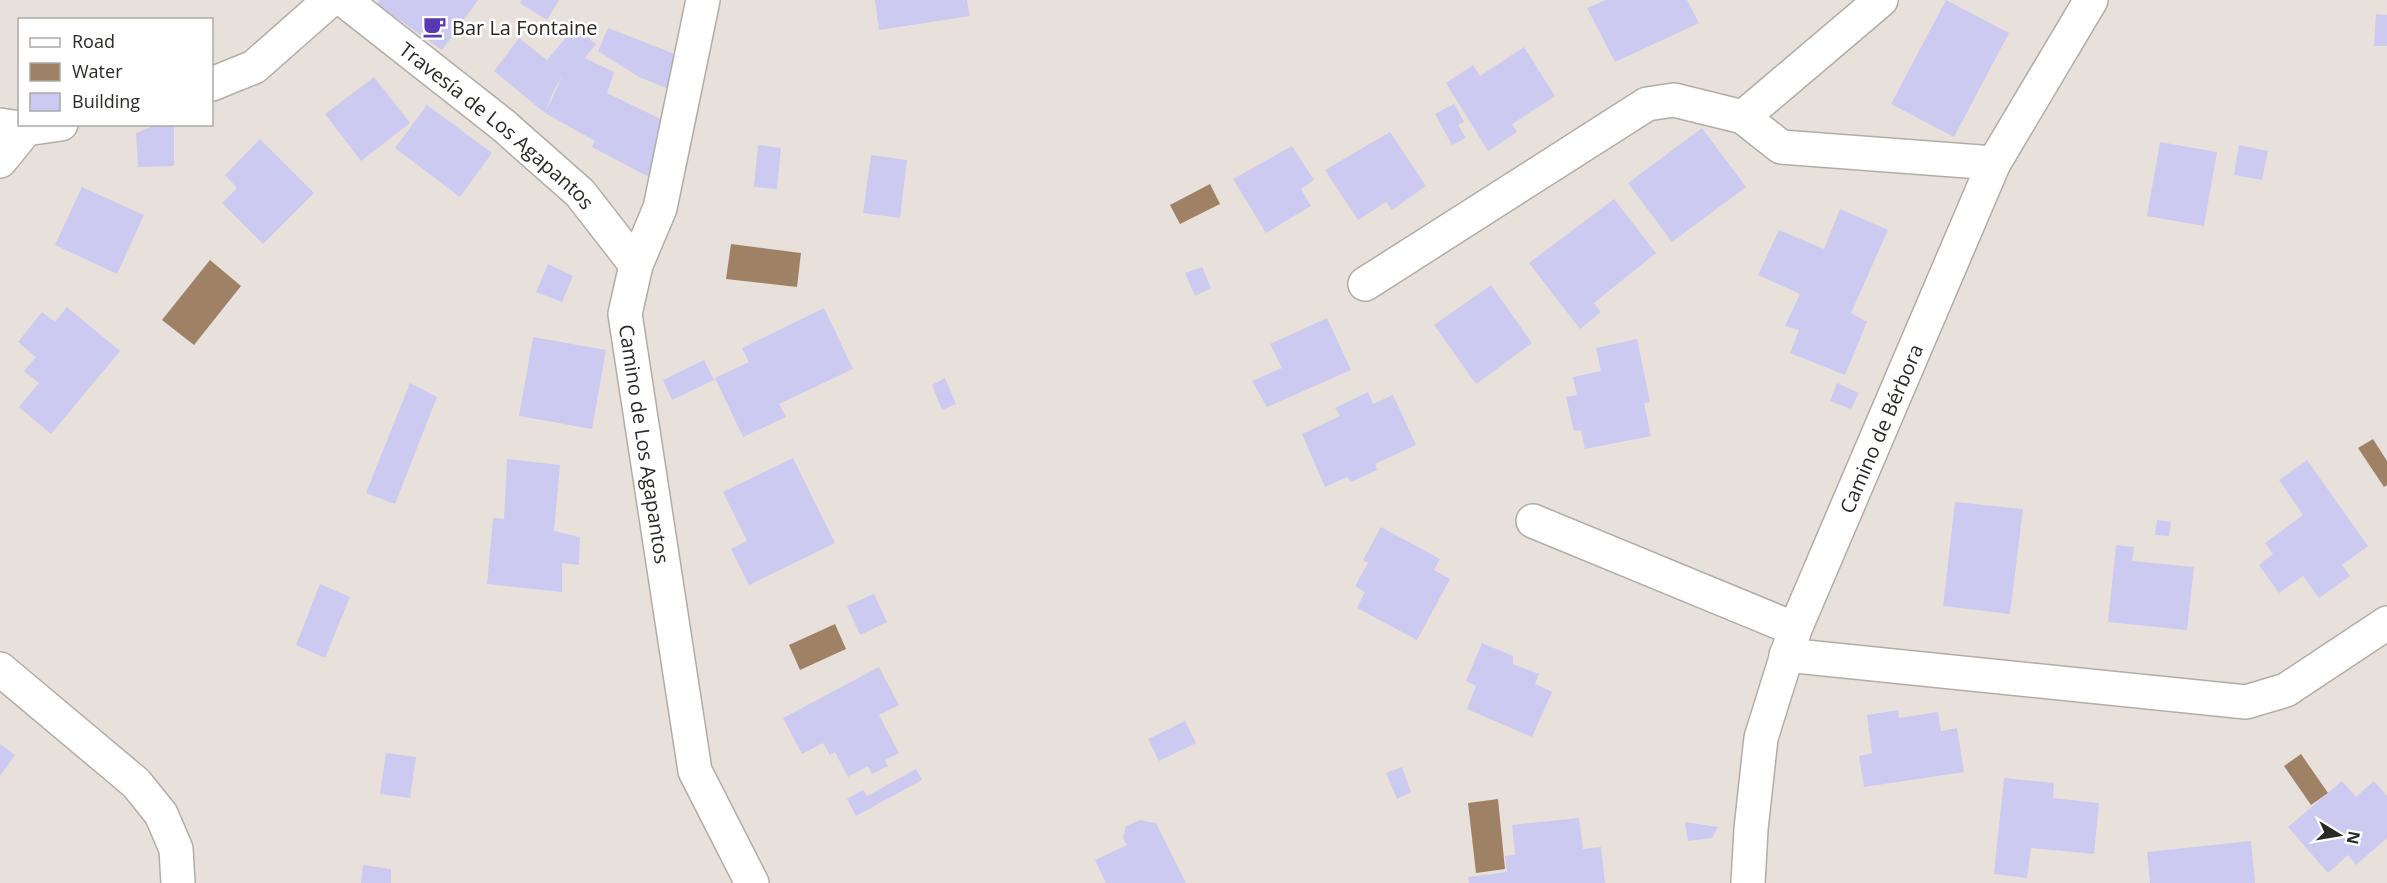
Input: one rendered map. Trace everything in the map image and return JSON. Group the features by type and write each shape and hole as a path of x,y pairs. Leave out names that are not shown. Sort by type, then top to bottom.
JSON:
{"street":[{"path":"213,84 254,67 330,0"},
{"name":"Travesía de Los Agapantos","path":"344,0 503,125 580,193 636,266"},
{"name":"Camino de Los Agapantos","path":"703,0 660,208 636,266 625,314 695,771 752,883"},
{"path":"1743,117 1881,0"},
{"name":"Camino de Bérbora","path":"1748,883 1751,829 1761,738 1791,642 1994,164 2091,0"},
{"path":"1365,284 1647,105 1674,100 1743,117 1781,147 1994,164"},
{"path":"0,161 13,127 29,126"},
{"path":"1533,521 1791,642 2246,702 2286,690 2387,623"},
{"path":"0,669 136,783 161,814 176,849 178,883"}],"water":[{"path":"1210,184 1220,204 1180,224 1170,205"},
{"path":"731,244 801,253 797,287 726,279"},
{"path":"210,260 241,286 194,345 162,320"},
{"path":"2373,439 2387,461 2387,485 2384,487 2358,448"},
{"path":"835,624 846,649 800,670 789,645"},
{"path":"2301,754 2328,793 2311,805 2284,766"},
{"path":"1498,799 1505,869 1476,873 1468,803"}],"building":[{"name":"Bar La Fontaine","path":"380,0 478,0 442,50 377,4"},
{"path":"522,0 559,0 547,20 520,3"},
{"path":"875,0 967,0 970,16 879,30"},
{"path":"1606,0 1687,0 1699,23 1615,62 1587,8"},
{"path":"1946,0 2009,33 1954,137 1891,104"},
{"path":"2376,14 2387,15 2387,46 2374,46"},
{"path":"574,28 596,44 585,58 614,72 607,93 667,122 660,183 592,147 595,141 545,113 494,71 519,38 547,60","holes":["563,75 545,113 553,92"]},
{"path":"608,28 680,56 674,91 639,77 598,51"},
{"path":"1524,47 1555,96 1512,124 1517,132 1488,151 1446,83 1473,65 1480,76"},
{"path":"374,77 410,123 361,161 325,114"},
{"path":"1454,104 1464,122 1458,125 1466,138 1452,145 1435,114"},
{"path":"427,105 492,153 460,197 395,148"},
{"path":"154,126 174,126 174,166 138,167 136,133"},
{"path":"1702,128 1746,187 1672,242 1628,183"},
{"path":"1390,132 1426,186 1392,210 1386,202 1358,220 1325,170"},
{"path":"260,139 314,193 263,244 222,203 237,188 225,175"},
{"path":"2160,142 2217,152 2204,226 2147,216"},
{"path":"758,145 781,148 777,189 754,187"},
{"path":"2239,145 2268,151 2262,180 2234,175"},
{"path":"1292,146 1314,180 1301,189 1311,206 1266,233 1233,179"},
{"path":"871,155 907,160 900,218 863,213"},
{"path":"82,187 144,215 117,274 55,245"},
{"path":"1614,199 1656,253 1594,303 1601,312 1580,329 1529,263"},
{"path":"1840,209 1888,230 1851,313 1867,322 1845,375 1790,353 1799,330 1785,326 1800,294 1758,275 1779,230 1824,249"},
{"path":"548,264 573,276 562,302 536,292"},
{"path":"1202,267 1211,288 1195,296 1185,273"},
{"path":"1491,285 1532,343 1476,384 1434,325"},
{"path":"67,307 120,351 51,434 19,407 39,383 24,371 36,357 18,342 42,312 55,322"},
{"path":"824,308 853,369 779,404 786,417 743,437 715,378 749,362 742,348"},
{"path":"1327,318 1351,370 1267,407 1252,381 1282,368 1270,344"},
{"path":"533,337 606,350 592,429 519,416"},
{"path":"1637,339 1650,402 1644,403 1651,436 1585,449 1581,430 1574,431 1566,397 1577,395 1573,377 1601,371 1596,348"},
{"path":"704,360 714,380 672,400 663,380"},
{"path":"945,378 956,404 942,410 932,385"},
{"path":"410,383 437,397 395,504 366,493"},
{"path":"1837,383 1859,393 1851,409 1830,401"},
{"path":"1368,392 1373,404 1393,395 1416,445 1375,464 1377,470 1351,482 1347,477 1325,487 1302,434 1340,416 1335,408"},
{"path":"793,458 835,543 749,585 731,549 747,541 723,492"},
{"path":"507,459 560,465 554,531 580,537 579,565 562,563 562,592 487,584 493,518 504,519"},
{"path":"2307,460 2368,546 2342,565 2350,576 2319,598 2303,576 2279,593 2259,565 2273,554 2265,543 2303,515 2279,480"},
{"path":"1955,502 2023,509 2010,614 1943,606"},
{"path":"2157,520 2171,522 2169,536 2155,535"},
{"path":"1381,527 1440,559 1434,570 1450,579 1417,640 1357,608 1365,592 1355,586 1368,563 1363,560"},
{"path":"2116,545 2134,547 2132,561 2194,567 2187,630 2108,622"},
{"path":"320,584 350,597 325,658 296,645"},
{"path":"874,594 887,622 860,635 847,606"},
{"path":"1482,643 1513,656 1513,664 1539,674 1535,684 1552,692 1532,737 1467,709 1476,686 1466,681"},
{"path":"879,667 899,705 879,715 899,753 885,760 888,766 872,774 868,766 848,777 835,752 830,755 823,743 802,754 783,718"},
{"path":"1898,710 1899,718 1938,712 1941,731 1957,728 1964,772 1864,787 1859,756 1872,753 1867,715"},
{"path":"1185,721 1196,743 1159,761 1148,739"},
{"path":"0,744 15,755 0,776"},
{"path":"386,753 416,757 410,798 380,794"},
{"path":"1402,767 1411,792 1397,799 1386,773"},
{"path":"916,769 922,780 856,816 847,799 863,790 867,796"},
{"path":"2004,778 2054,783 2053,798 2099,803 2094,854 2031,848 2027,878 1994,874"},
{"path":"2342,781 2356,797 2374,781 2387,796 2387,838 2356,865 2348,855 2328,873 2288,827"},
{"path":"1579,818 1583,849 1601,847 1605,883 1469,883 1468,877 1507,872 1505,856 1515,855 1512,825"},
{"path":"1140,820 1156,823 1186,883 1106,883 1095,860 1127,845 1123,838 1126,826"},
{"path":"1685,822 1718,827 1712,838 1688,841"},
{"path":"2251,841 2255,883 2150,883 2147,852"},
{"path":"363,865 391,869 391,883 361,883"}],"place":[{"name":"Bar La Fontaine","path":"434,27"}]}
